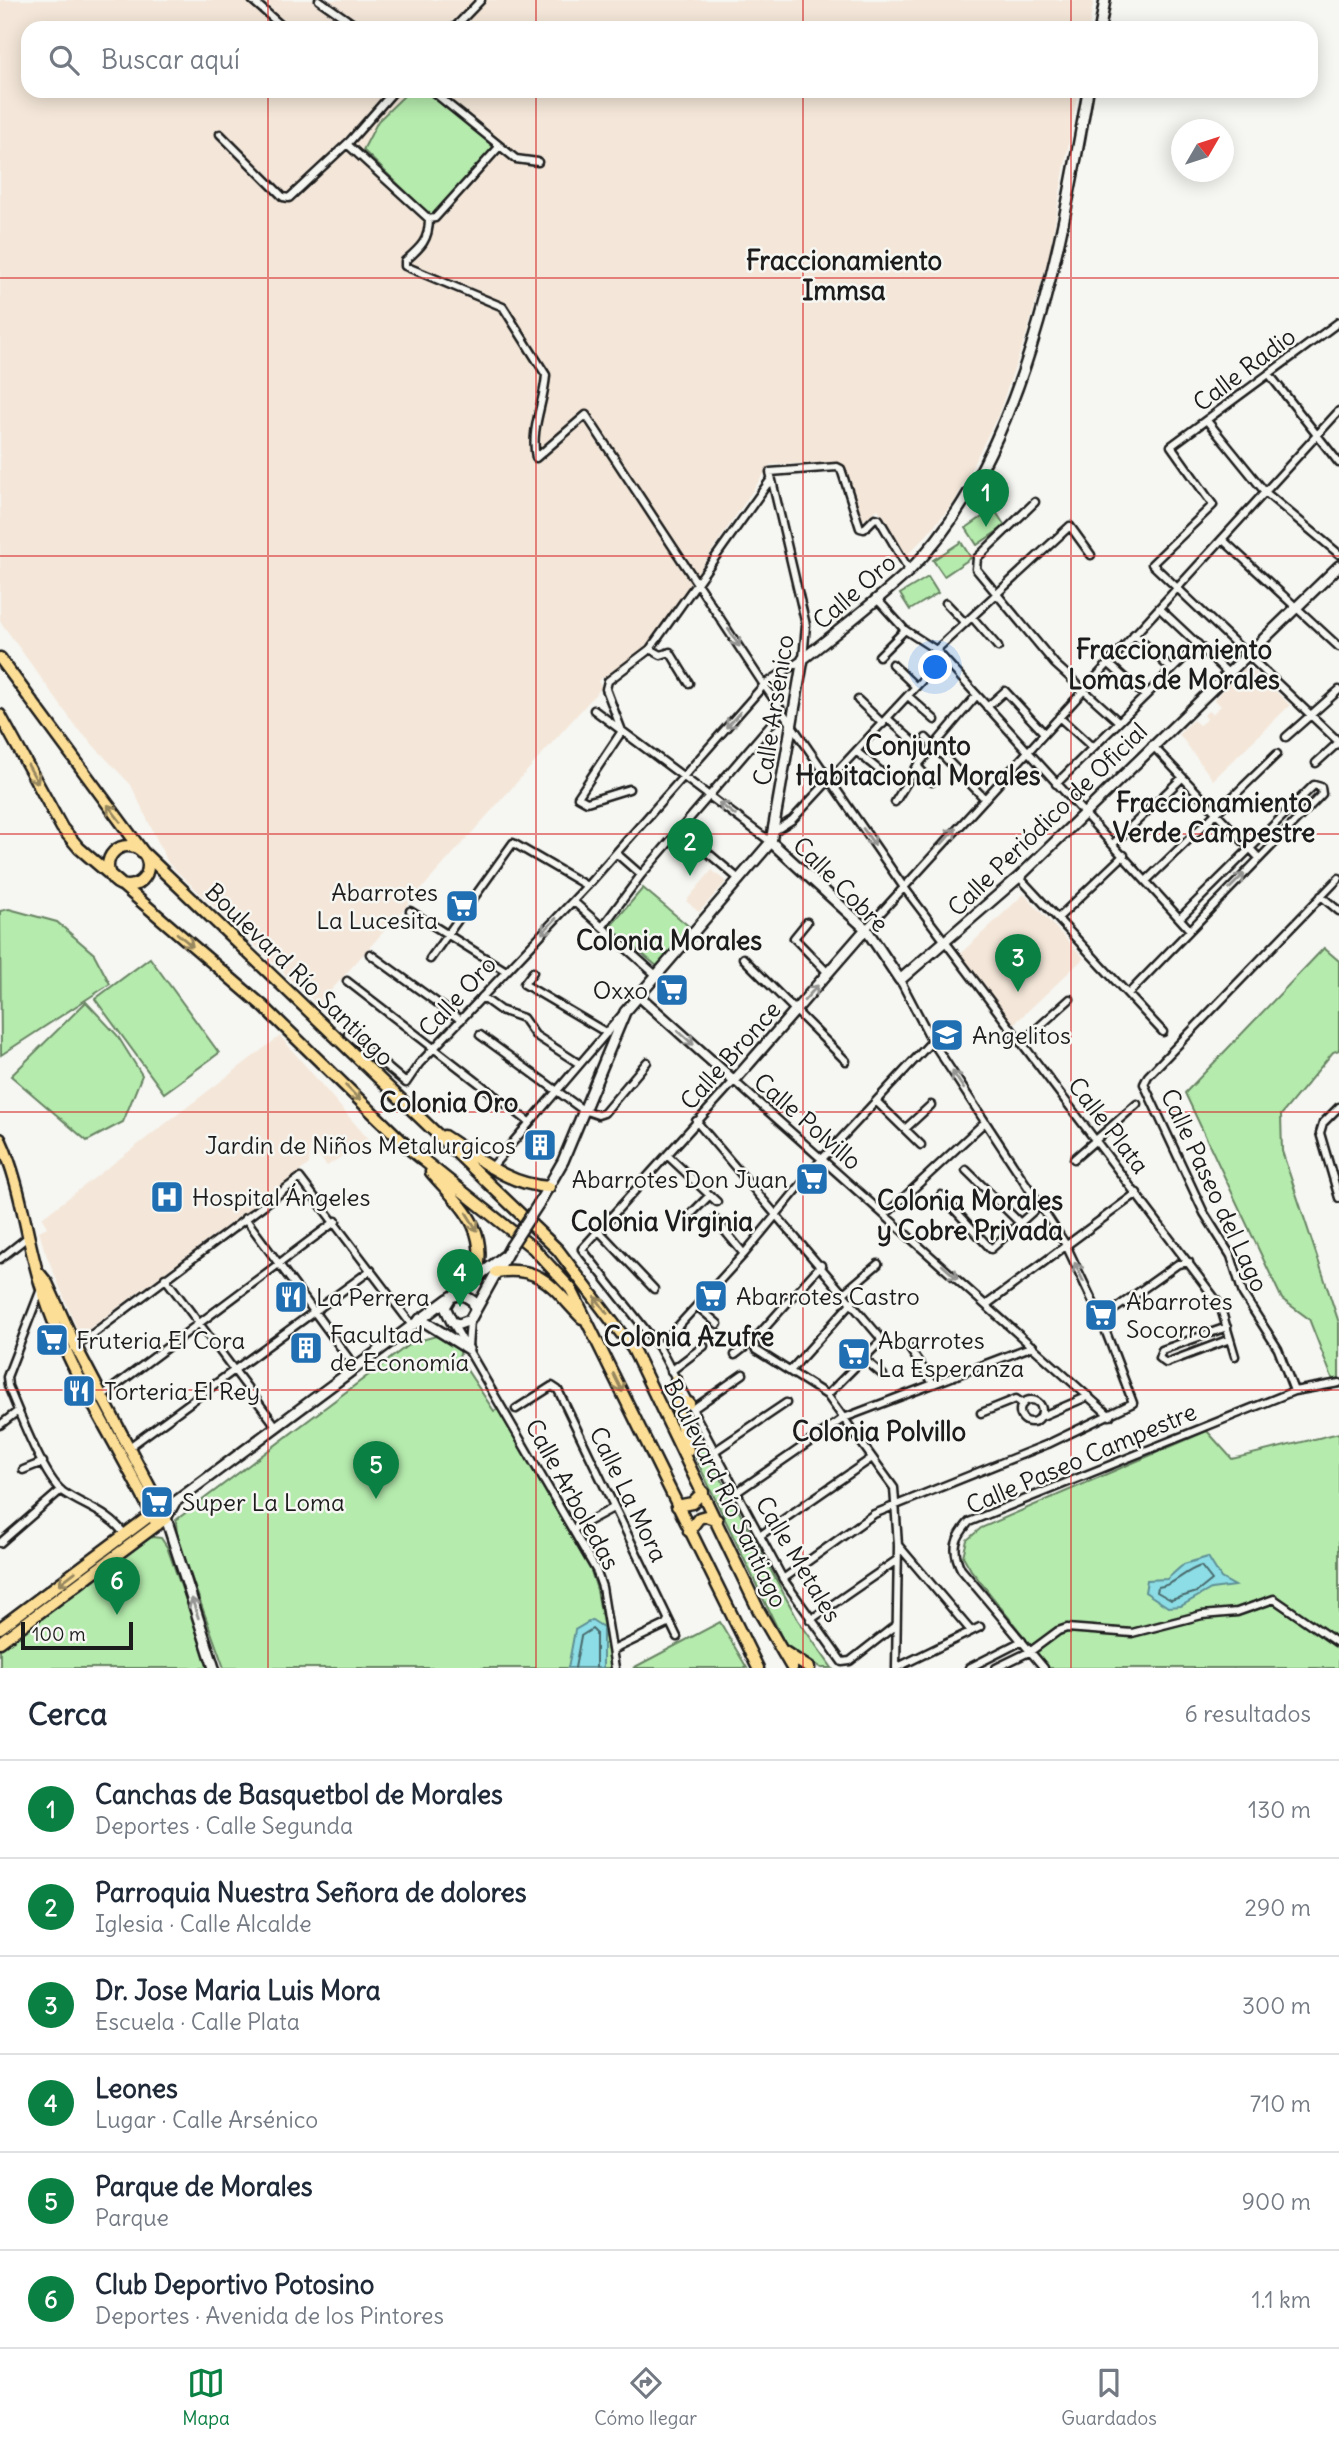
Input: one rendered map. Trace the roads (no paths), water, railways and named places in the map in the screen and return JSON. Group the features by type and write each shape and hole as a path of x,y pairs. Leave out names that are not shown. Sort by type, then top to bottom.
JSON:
{"main road":[{"path":"1101,21 1105,0"},
{"name":"Calle Oro","path":"803,659 909,570 955,514 975,482 1009,405 1044,300 1066,220 1087,98"},
{"name":"Calle Periódico de Oficial","path":"900,981 1019,877 1294,606 1339,566"},
{"name":"Boulevard Río Santiago","path":"0,658 143,852 558,1250 593,1294 634,1349 780,1649 792,1668"},
{"name":"Calle Arsénico","path":"475,1310 564,1161 625,1012 740,880 772,837 803,659"},
{"name":"Boulevard Río Santiago","path":"0,715 62,828 114,882 273,1015 412,1151 553,1268 571,1289 757,1667"},
{"name":"Calle Cobre","path":"772,837 866,929 900,981"},
{"path":"126,846 143,852 149,865 145,877 131,887 114,882 109,862 114,852 126,846"},
{"name":"Calle Bronce","path":"734,1081 866,929"},
{"name":"Calle Polvillo","path":"638,995 734,1081"},
{"path":"428,1126 490,1169 518,1182 549,1187"},
{"path":"0,1139 10,1161 39,1273 71,1351 152,1515 161,1522"},
{"path":"412,1151 477,1229 481,1257 477,1276"},
{"name":"Calle Arsénico","path":"176,1502 505,1256"},
{"path":"496,1272 523,1271 540,1276 590,1325"},
{"path":"416,1321 450,1320 459,1324 470,1320 475,1310 467,1295 451,1297 445,1307 450,1320"},
{"path":"416,1321 468,1349"},
{"path":"71,1351 102,1396 161,1507 161,1522 173,1548 214,1668"},
{"path":"673,1376 677,1408 693,1471"},
{"path":"677,1408 685,1402 691,1406"},
{"path":"677,1506 692,1503 703,1492"},
{"path":"2,1624 161,1507 176,1502"},
{"path":"0,1642 161,1522 176,1502"},
{"path":"689,1531 699,1518 717,1520"},
{"path":"780,1649 809,1668"}],"street":[{"path":"252,0 276,21"},
{"path":"318,0 349,21"},
{"path":"461,21 481,0"},
{"path":"220,134 283,197 289,198 346,144 388,98"},
{"path":"440,98 516,159 538,162"},
{"path":"346,144 429,219 435,218 499,147"},
{"name":"Calle Plata","path":"429,219 429,235 424,244 405,261 405,266 503,307 546,375 536,418 533,444 536,458 586,415 764,685 903,886 1220,1305 1235,1356"},
{"name":"Calle Radio","path":"1177,588 1152,564 1213,505 1171,446 1208,422 1339,322"},
{"path":"1269,374 1339,463"},
{"name":"Calle Bronce","path":"866,929 1339,411"},
{"path":"1208,422 1265,492 1339,554"},
{"path":"629,789 587,802 578,797 622,731 606,689 608,681 650,649 771,476 836,467 841,469 860,528 864,529 876,518 879,519 909,570"},
{"name":"Calle Arsénico","path":"771,476 806,625 803,659"},
{"path":"1035,502 977,558 976,569 1055,664 1118,721"},
{"path":"936,650 1070,526 1091,555"},
{"path":"1222,539 1339,647"},
{"path":"1177,588 1339,742 1316,763"},
{"path":"876,598 905,630 936,650 1027,752 1114,843 1189,929"},
{"path":"946,603 965,622"},
{"path":"1159,608 1227,672"},
{"path":"972,617 998,646"},
{"path":"879,656 905,630"},
{"path":"1134,634 1172,670"},
{"path":"1056,783 1198,644"},
{"path":"650,649 661,655 670,652 689,683"},
{"name":"Calle Oro","path":"348,1034 406,1083 434,1048 617,853 764,685 803,659"},
{"path":"1108,663 1145,696"},
{"path":"892,664 916,687"},
{"name":"Calle Arsénico","path":"772,837 830,781 925,677"},
{"path":"1286,737 1339,690"},
{"path":"987,706 1005,691 1044,733"},
{"path":"895,802 917,766 976,695"},
{"path":"908,696 935,720"},
{"path":"858,700 916,744"},
{"name":"Calle Cobre","path":"594,710 709,795 772,837"},
{"path":"603,926 641,875 782,710"},
{"path":"1059,717 1091,746"},
{"path":"926,738 985,799"},
{"path":"1152,745 1259,858"},
{"path":"857,752 879,770"},
{"path":"1146,880 1276,754"},
{"path":"917,766 932,782"},
{"path":"1114,843 1182,778"},
{"path":"1129,993 1322,794 1321,787 1314,785 1180,918"},
{"path":"681,830 740,880"},
{"path":"430,959 513,843 587,886"},
{"path":"617,853 641,875"},
{"path":"1058,918 1124,855"},
{"path":"1019,877 1163,1032"},
{"name":"Calle Paseo del Lago","path":"1294,1391 1278,1349 1250,1307 1231,1256 1204,1213 1144,1084 1148,1076 1339,878"},
{"path":"1321,896 1339,911"},
{"path":"573,901 656,975"},
{"path":"410,911 506,971"},
{"path":"807,922 794,938 828,973"},
{"path":"370,954 461,1020"},
{"path":"743,958 846,1060"},
{"path":"533,972 524,984 607,1033"},
{"path":"346,981 529,1122"},
{"name":"Calle Cobre","path":"900,981 932,1041 1066,1245 1101,1319 1133,1403 1110,1416"},
{"path":"482,997 500,1010 523,1018 535,1035 578,1063"},
{"path":"1021,1043 1070,999"},
{"name":"Calle Arsénico","path":"490,1169 578,1063 625,1012"},
{"path":"480,1035 583,1110 598,1115 604,1112 647,1062"},
{"path":"737,1492 659,1347 744,1254 822,1159 932,1041"},
{"name":"Calle Bronce","path":"659,1347 582,1247 734,1081"},
{"name":"Calle Polvillo","path":"734,1081 1110,1416"},
{"path":"876,1101 921,1145"},
{"path":"1074,1159 1137,1104"},
{"path":"905,1129 931,1105"},
{"path":"1339,1107 1323,1123 1320,1133 1339,1198"},
{"path":"696,1121 853,1301 881,1341 827,1395"},
{"path":"885,1215 985,1122"},
{"path":"667,1155 718,1202"},
{"path":"966,1170 1019,1222"},
{"path":"71,1351 300,1178 371,1270 416,1321"},
{"path":"986,1305 1137,1193"},
{"path":"692,1213 710,1195"},
{"path":"941,1195 991,1249 1039,1206"},
{"path":"245,1218 355,1367"},
{"path":"715,1219 744,1254"},
{"path":"102,1396 336,1222"},
{"path":"598,1230 654,1289"},
{"path":"0,1259 29,1236"},
{"path":"1178,1264 1179,1249"},
{"path":"1101,1319 1178,1264 1189,1262"},
{"path":"845,1292 878,1264"},
{"path":"735,1355 753,1341 821,1265"},
{"path":"128,1448 371,1270"},
{"path":"165,1278 276,1426"},
{"path":"44,1285 6,1377 8,1386 43,1462 61,1490 110,1518 125,1535"},
{"path":"790,1371 853,1301"},
{"path":"697,1306 718,1324"},
{"name":"Calle Arboledas","path":"450,1320 574,1529 603,1587 615,1668"},
{"path":"468,1349 470,1320"},
{"path":"1227,1327 1162,1350 1159,1358 1166,1363 1230,1339"},
{"path":"753,1341 756,1350 827,1395 894,1488 898,1545 896,1668 980,1627"},
{"path":"907,1345 933,1383"},
{"path":"673,1376 704,1346"},
{"name":"Calle Metales","path":"896,1625 849,1661 842,1662 783,1579 737,1492 844,1418 1033,1346"},
{"path":"864,1359 883,1375"},
{"path":"691,1406 743,1374"},
{"name":"Calle Paseo Campestre","path":"1044,1668 961,1569 955,1557 954,1543 969,1522 1294,1391 1339,1383"},
{"path":"0,1393 8,1386"},
{"name":"Calle La Mora","path":"516,1409 552,1386 558,1390 677,1637"},
{"path":"1040,1417 1042,1410 1038,1403 1029,1401 1023,1404 1020,1413 1024,1419 1031,1422 1089,1396"},
{"path":"981,1413 1016,1399 1023,1404"},
{"path":"715,1451 786,1403"},
{"path":"0,1426 18,1411"},
{"path":"783,1579 874,1514 1110,1416"},
{"path":"761,1535 872,1458"},
{"path":"23,1469 43,1462"},
{"path":"0,1543 61,1490"},
{"path":"574,1529 613,1508"},
{"path":"898,1545 971,1631"},
{"path":"810,1620 897,1560"},
{"path":"996,1668 1031,1651 1058,1631 1067,1628 1132,1633 1202,1615 1237,1612 1274,1599 1339,1644"},
{"path":"613,1650 666,1625 668,1620"},
{"path":"2,1624 16,1630"},
{"path":"972,1667 1022,1641"}],"water":[{"path":"1208,1557 1221,1578 1235,1586 1211,1589 1181,1606 1168,1607 1145,1592 1147,1580 1167,1579 1184,1564"},
{"path":"592,1620 603,1627 603,1668 568,1668 575,1630"}],"place":[{"name":"Canchas de Basquetbol de Morales","path":"986,527"},
{"name":"Parroquia Nuestra Señora de dolores","path":"690,876"},
{"name":"Abarrotes La Lucesita","path":"462,906"},
{"name":"Oxxo","path":"672,990"},
{"name":"Dr. Jose Maria Luis Mora","path":"1018,992"},
{"name":"Angelitos","path":"947,1035"},
{"name":"Jardin de Niños Metalurgicos","path":"540,1145"},
{"name":"Abarrotes Don Juan","path":"812,1179"},
{"name":"Hospital Ángeles","path":"167,1197"},
{"name":"Abarrotes Castro","path":"711,1296"},
{"name":"La Perrera","path":"291,1297"},
{"name":"Leones","path":"460,1307"},
{"name":"Abarrotes Socorro","path":"1101,1315"},
{"name":"Fruteria El Cora","path":"52,1340"},
{"name":"Facultad de Economía","path":"306,1348"},
{"name":"Abarrotes La Esperanza","path":"854,1354"},
{"name":"Torteria El Rey","path":"79,1391"},
{"name":"Parque de Morales","path":"376,1499"},
{"name":"Super La Loma","path":"157,1502"},
{"name":"Club Deportivo Potosino","path":"117,1615"}],"district":[{"name":"Fraccionamiento Immsa","path":"844,275"},
{"name":"Fraccionamiento Lomas de Morales","path":"1174,664"},
{"name":"Conjunto Habitacional Morales","path":"918,760"},
{"name":"Fraccionamiento Verde Campestre","path":"1214,817"},
{"name":"Colonia Morales","path":"669,940"},
{"name":"Colonia Oro","path":"449,1102"},
{"name":"Colonia Morales y Cobre Privada","path":"970,1215"},
{"name":"Colonia Virginia","path":"662,1221"},
{"name":"Colonia Azufre","path":"689,1336"},
{"name":"Colonia Polvillo","path":"879,1431"}]}
